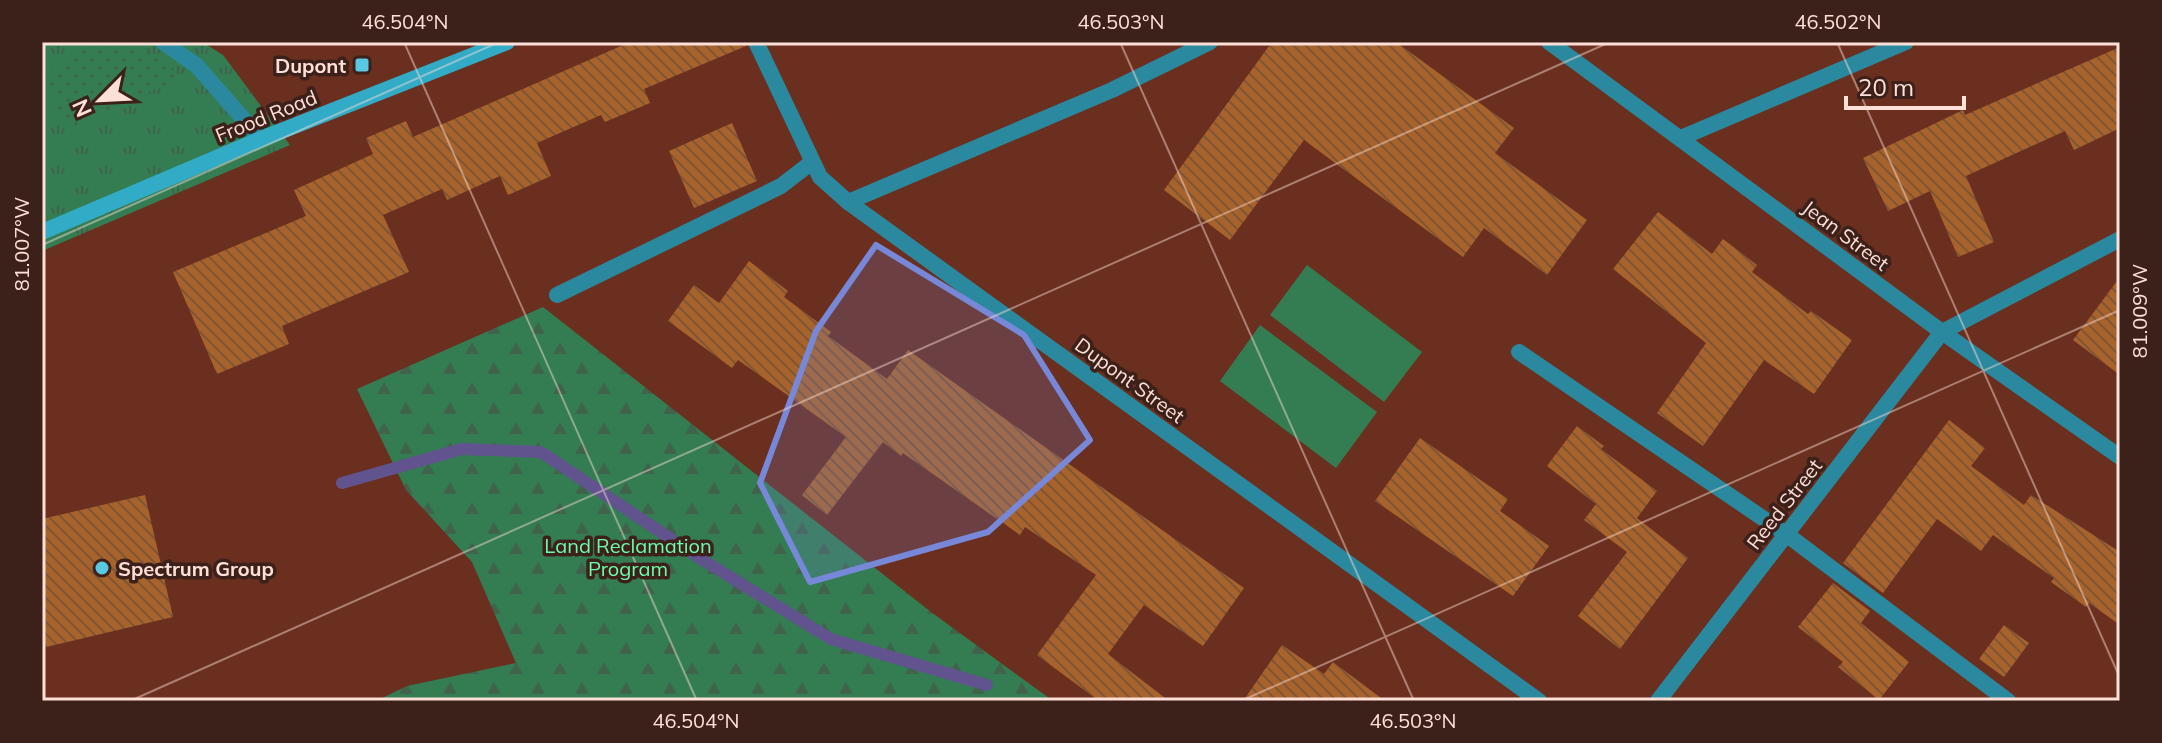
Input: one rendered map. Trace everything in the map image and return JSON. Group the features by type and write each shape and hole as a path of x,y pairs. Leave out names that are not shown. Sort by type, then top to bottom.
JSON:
{"street":[{"path":"163,42 197,66 261,139"},
{"name":"Frood Road","path":"42,232 261,139 507,42"},
{"name":"Dupont Street","path":"756,42 820,177 848,202 1539,701"},
{"path":"848,202 1112,90 1210,42"},
{"name":"Jean Street","path":"1549,42 1683,137 1942,332 2120,457"},
{"path":"1683,137 1906,42"},
{"path":"557,295 781,186 812,162"},
{"path":"1942,332 2120,239"},
{"name":"Reed Street","path":"1658,701 1942,332"},
{"path":"1519,352 1786,534 2008,701"}],"highlighted area":[{"path":"876,245 1024,335 1090,440 988,532 810,582 760,483 816,331"}],"green space":[{"path":"42,42 202,42 223,55 290,145 42,251"},
{"path":"92,42 133,42 182,77 67,129 42,76"},
{"path":"1307,265 1422,352 1384,402 1270,315"},
{"name":"Land Reclamation Program","path":"543,307 931,612 1053,701 376,701 407,686 516,663 472,562 406,490 357,389"},
{"path":"1260,325 1377,412 1336,468 1220,381"}],"building":[{"path":"630,42 745,42 746,46 644,89 650,103 605,122 601,115 537,143 551,176 508,195 500,176 447,200 442,189 383,215 409,272 282,326 289,344 217,374 173,272 306,216 294,190 373,154 366,138 406,121 413,137"},
{"path":"1272,42 1396,42 1514,128 1495,153 1587,220 1547,275 1484,228 1463,257 1304,140 1230,240 1164,190"},
{"path":"2120,47 2120,128 2074,150 2065,131 1966,176 1994,242 1958,257 1930,191 1888,211 1863,158 1963,110 1965,115"},
{"path":"732,123 757,181 694,208 669,151"},
{"path":"1658,212 1712,254 1723,239 1757,265 1752,272 1808,314 1811,311 1852,340 1814,394 1764,360 1703,446 1657,413 1706,343 1613,269"},
{"path":"749,261 788,291 784,297 831,332 828,336 887,379 908,350 1244,588 1203,646 1144,605 1108,654 1169,701 1099,701 1037,655 1096,575 1025,527 1020,535 903,453 901,456 883,442 827,515 802,495 846,437 738,360 732,368 668,321 694,285 719,303"},
{"path":"2120,277 2120,375 2073,340"},
{"path":"1949,420 1985,448 1971,466 2024,505 2031,495 2120,552 2120,625 2089,603 2086,607 2051,582 2054,578 1993,535 1981,551 1937,519 1883,593 1843,563"},
{"path":"1577,426 1604,446 1601,449 1657,491 1637,518 1688,558 1620,649 1578,616 1627,552 1584,520 1596,504 1547,466"},
{"path":"1420,438 1508,499 1500,511 1549,546 1513,596 1375,501"},
{"name":"Spectrum Group","path":"145,495 173,617 42,648 42,519"},
{"path":"1833,583 1870,611 1861,623 1909,662 1879,700 1838,667 1843,662 1798,627"},
{"path":"2004,625 2029,643 2004,677 1979,659"},
{"path":"1282,645 1324,674 1333,662 1385,701 1243,701"}],"waterway":[{"path":"342,483 462,449 541,452 698,557 831,639 987,685"}],"place":[{"name":"Dupont","path":"362,65"},
{"name":"Spectrum Group","path":"102,568"}]}
